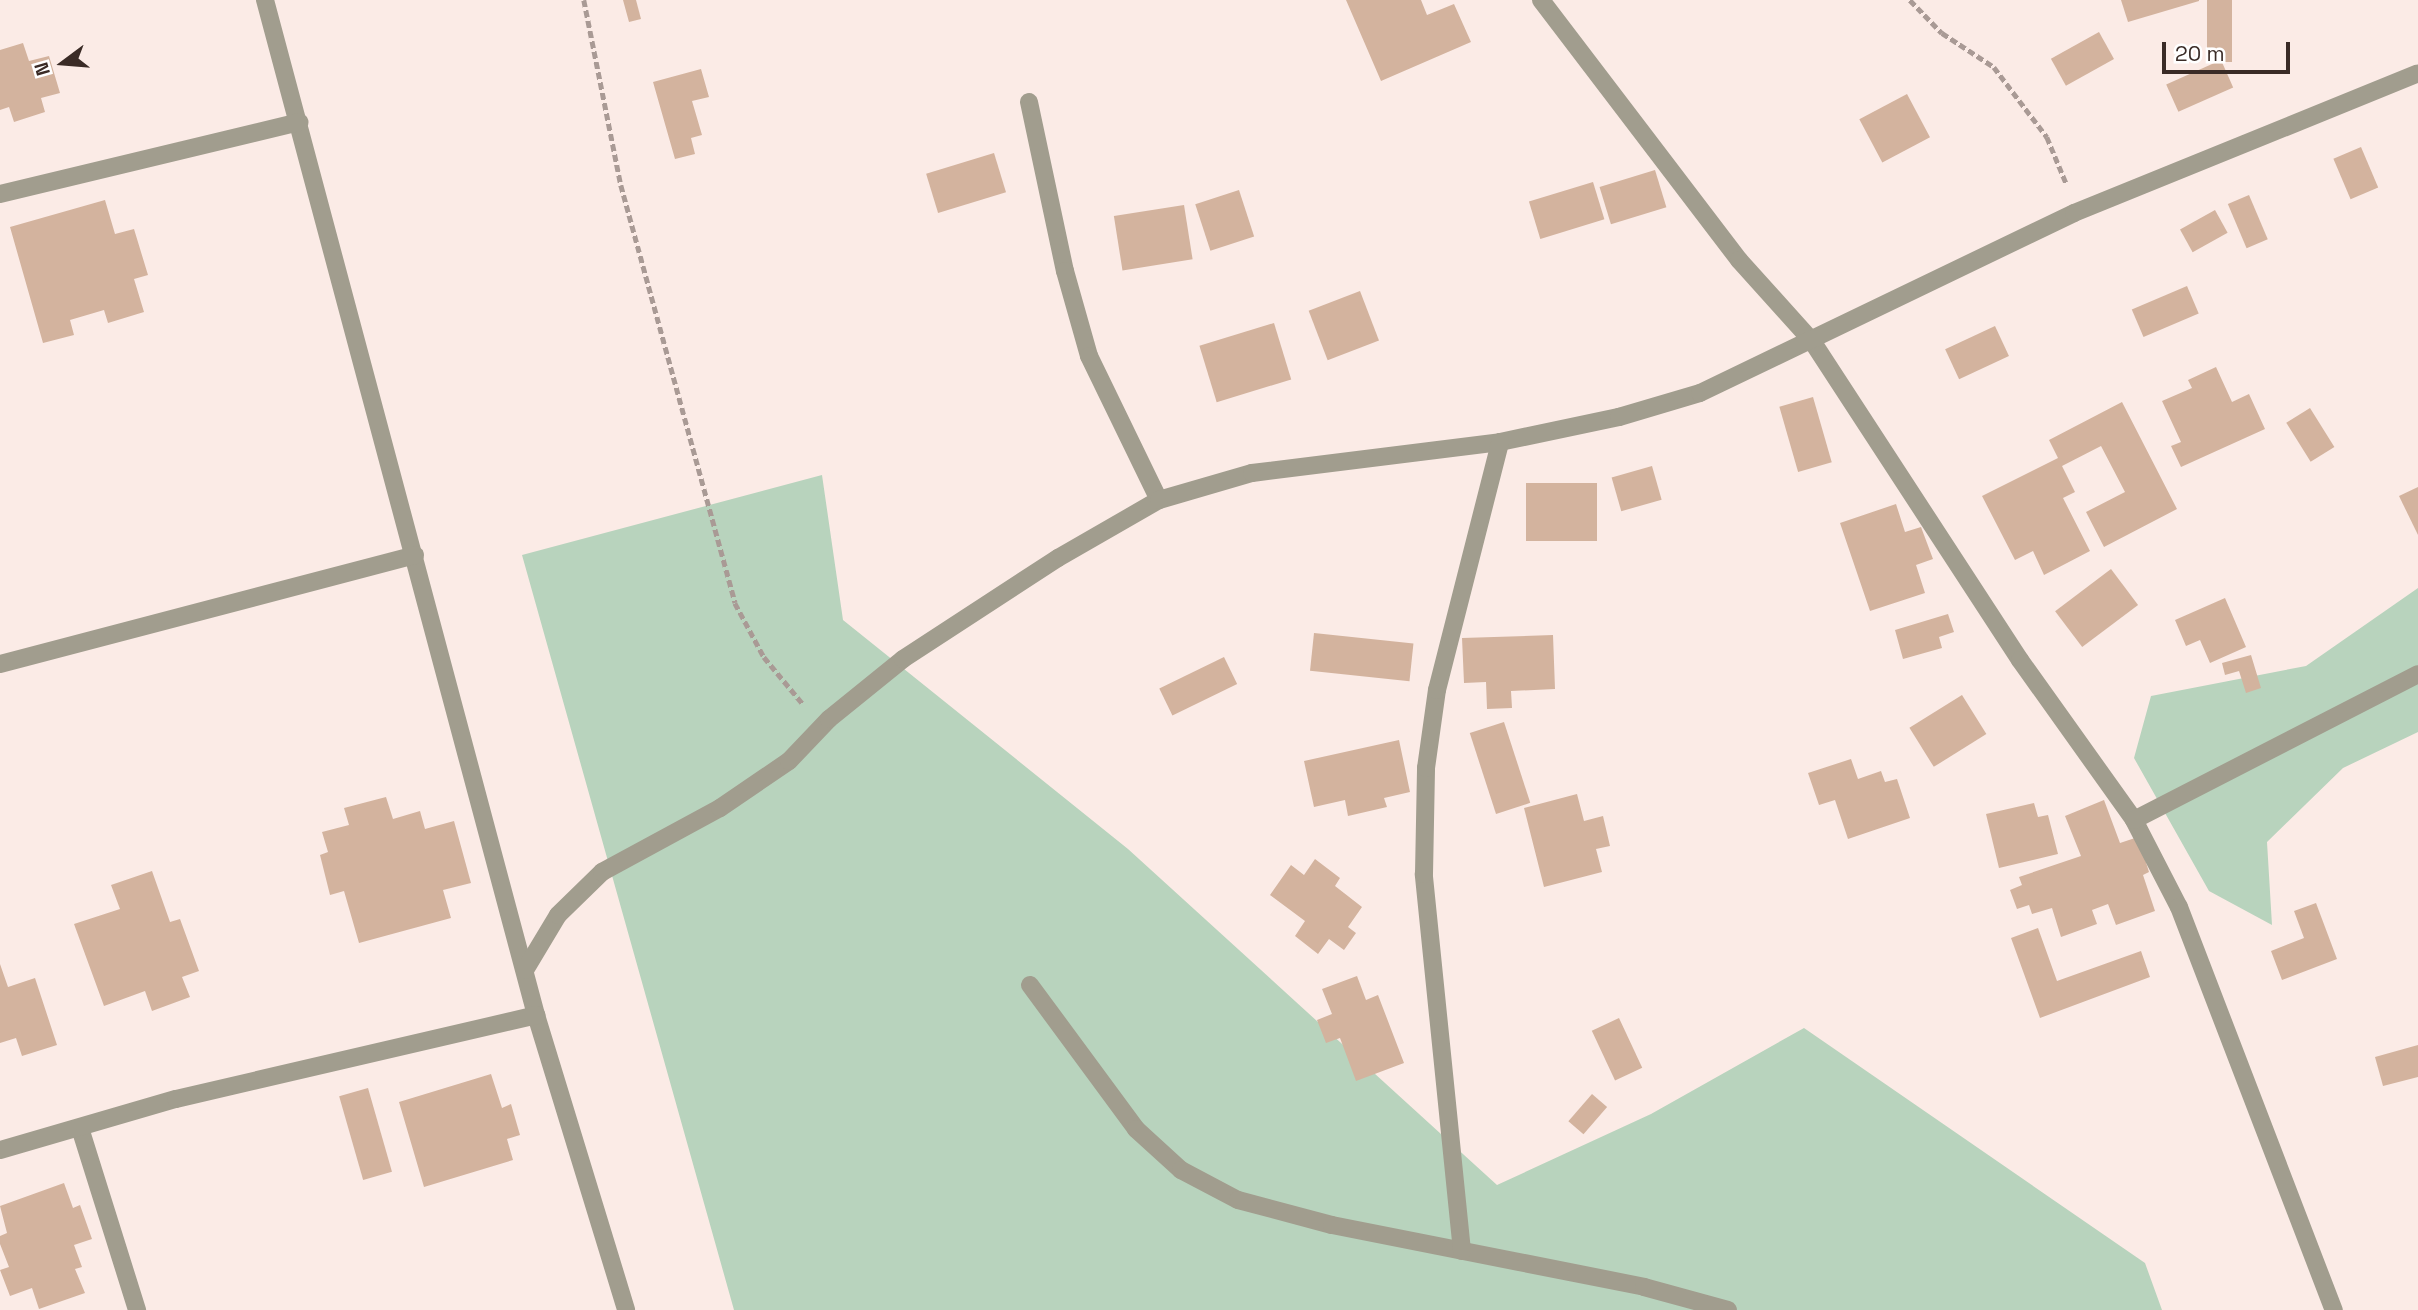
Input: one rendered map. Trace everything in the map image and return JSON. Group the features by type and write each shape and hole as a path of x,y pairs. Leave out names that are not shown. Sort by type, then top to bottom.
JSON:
{"street":[{"path":"265,0 537,1015 626,1310"},
{"path":"1541,0 1739,260 1812,341 2020,660 2134,820 2179,907 2334,1310"},
{"path":"525,970 558,915 582,887 720,808 789,761 829,719 963,618 1159,500 1252,473 1500,442 1619,417 1700,393 2074,213 2418,73"},
{"path":"1029,102 1065,271 1089,356 1159,500"},
{"path":"0,194 299,122"},
{"path":"1462,1251 1424,874 1426,768 1437,690 1500,442"},
{"path":"0,664 415,555"},
{"path":"2134,820 2418,674"},
{"path":"1030,985 1136,1129 1181,1170 1238,1200 1462,1251 1644,1287 1728,1310"},
{"path":"0,1150 176,1099 537,1015"},
{"path":"80,1128 137,1310"}],"path":[{"path":"584,0 625,198 735,603 764,657 799,701 829,719"},
{"path":"1910,0 1942,33 1994,66 2022,99 2058,158 2074,213"}],"green space":[{"path":"822,475 843,620 1128,849 1497,1185 1651,1114 1804,1028 2145,1263 2162,1310 734,1310 522,555"},
{"path":"2418,588 2418,732 2343,768 2267,842 2272,925 2209,891 2134,758 2151,696 2306,666"}],"building":[{"path":"623,0 636,0 641,19 629,22"},
{"path":"1346,0 1421,0 1427,15 1454,4 1471,42 1381,81"},
{"path":"2121,0 2199,0 2199,1 2128,22"},
{"path":"2207,0 2232,0 2232,62 2207,62"},
{"path":"2099,32 2114,59 2066,86 2051,59"},
{"path":"23,43 29,61 49,56 60,93 41,98 45,112 14,122 9,107 0,110 0,50"},
{"path":"2221,60 2233,87 2178,112 2166,84"},
{"path":"701,69 709,97 692,101 702,135 691,138 695,154 675,159 653,82"},
{"path":"1907,94 1930,137 1882,163 1859,119"},
{"path":"2361,147 2378,188 2351,199 2333,159"},
{"path":"994,153 1006,192 938,213 926,174"},
{"path":"1655,170 1666,207 1611,224 1600,187"},
{"path":"1593,182 1604,219 1540,239 1529,202"},
{"path":"1239,190 1254,237 1210,251 1195,204"},
{"path":"2249,195 2268,239 2247,248 2228,204"},
{"path":"105,200 115,234 134,229 148,275 134,279 144,312 108,323 104,310 70,320 74,335 43,343 10,227"},
{"path":"1184,205 1193,259 1122,270 1114,216"},
{"path":"2215,210 2228,233 2193,252 2180,229"},
{"path":"2187,286 2199,314 2143,337 2132,309"},
{"path":"1360,291 1379,340 1328,360 1309,311"},
{"path":"1274,323 1291,379 1217,402 1199,346"},
{"path":"1995,326 2009,356 1959,379 1945,349"},
{"path":"2216,367 2232,402 2249,394 2265,429 2181,467 2171,446 2181,442 2162,401 2192,388 2188,380"},
{"path":"1813,397 1832,462 1798,472 1779,407"},
{"path":"2122,402 2177,509 2104,547 2086,512 2125,492 2101,446 2062,466 2075,492 2063,498 2090,551 2044,575 2033,551 2015,560 1982,496 2058,458 2049,440"},
{"path":"2310,408 2334,447 2311,462 2286,423"},
{"path":"1652,466 1662,500 1621,511 1612,478"},
{"path":"1526,483 1597,483 1597,541 1526,541"},
{"path":"2418,487 2418,535 2399,496"},
{"path":"1896,504 1905,532 1921,527 1933,559 1916,565 1925,593 1870,611 1840,523"},
{"path":"2111,569 2138,605 2082,647 2055,611"},
{"path":"2225,598 2246,647 2210,663 2200,640 2186,646 2175,620"},
{"path":"1948,614 1954,632 1939,637 1942,648 1903,659 1895,630"},
{"path":"1314,633 1413,643 1409,681 1310,671"},
{"path":"1553,635 1555,689 1511,691 1512,708 1487,709 1486,682 1464,683 1462,638"},
{"path":"2251,655 2261,688 2246,693 2239,671 2225,675 2222,663"},
{"path":"1224,657 1237,684 1172,716 1159,689"},
{"path":"1962,695 1986,734 1934,767 1909,728"},
{"path":"1504,722 1530,803 1496,814 1470,733"},
{"path":"1399,740 1410,792 1384,798 1387,807 1348,816 1345,800 1314,807 1304,761"},
{"path":"1851,759 1858,779 1881,771 1885,782 1897,779 1910,818 1848,839 1835,800 1819,805 1808,773"},
{"path":"1577,794 1584,821 1603,816 1610,846 1596,849 1602,872 1544,887 1524,808"},
{"path":"386,797 393,819 420,811 425,829 454,821 471,883 443,890 451,918 359,943 344,891 330,895 320,855 328,852 322,832 349,825 344,808"},
{"path":"2104,800 2120,843 2138,837 2149,872 2143,875 2155,911 2116,925 2108,904 2092,910 2097,924 2061,937 2052,908 2032,914 2029,905 2017,909 2010,890 2022,885 2019,877 2081,856 2065,816"},
{"path":"2034,803 2038,817 2048,815 2058,854 1999,868 1986,814"},
{"path":"1315,859 1340,878 1335,886 1362,907 1348,927 1356,933 1344,950 1329,939 1318,954 1295,936 1305,921 1270,895 1291,865 1304,875"},
{"path":"152,871 170,922 180,919 199,971 182,977 190,997 152,1011 145,991 104,1006 74,924 120,909 111,885"},
{"path":"2316,903 2337,959 2282,980 2271,951 2304,938 2294,911"},
{"path":"2038,928 2057,981 2141,951 2150,977 2040,1018 2011,938"},
{"path":"0,964 8,987 35,978 57,1045 22,1056 16,1038 0,1043"},
{"path":"1357,976 1366,1000 1378,995 1404,1063 1356,1081 1340,1038 1326,1043 1317,1020 1332,1014 1322,989"},
{"path":"1619,1018 1642,1068 1615,1081 1592,1031"},
{"path":"2418,1045 2418,1077 2383,1086 2375,1057"},
{"path":"491,1074 502,1108 511,1104 520,1135 507,1139 513,1160 424,1187 399,1102"},
{"path":"368,1088 392,1172 363,1180 339,1096"},
{"path":"1592,1094 1607,1107 1583,1134 1568,1121"},
{"path":"64,1183 73,1208 80,1205 92,1239 74,1245 82,1267 75,1269 85,1293 39,1309 32,1288 10,1296 0,1270 9,1267 0,1244 0,1236 7,1233 0,1206"}]}
